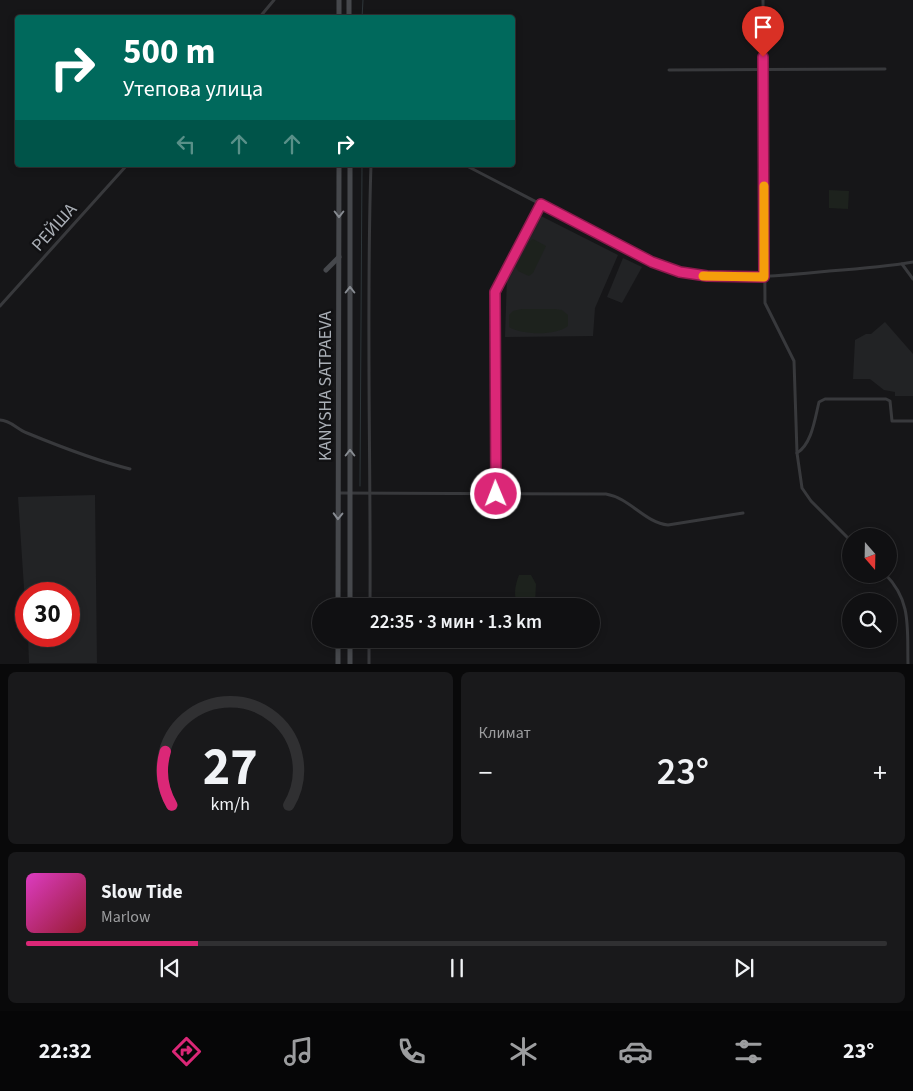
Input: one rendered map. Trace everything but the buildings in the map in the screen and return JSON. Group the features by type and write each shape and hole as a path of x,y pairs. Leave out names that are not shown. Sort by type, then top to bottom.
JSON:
{"main road":[{"path":"339,0 339,15"},
{"path":"349,0 349,15"},
{"name":"KANYSHA SATPAEVA","path":"338,598 339,167"},
{"name":"KANYSHA SATPAEVA","path":"350,167 350,598"},
{"path":"326,270 339,257"},
{"path":"338,648 338,664"},
{"path":"350,648 350,664"}],"street":[{"path":"262,15 274,0"},
{"path":"763,0 764,303 790,350 796,372 797,453 802,488 811,501 842,532"},
{"path":"669,70 885,69"},
{"name":"РЕЙША","path":"0,306 125,167"},
{"path":"370,598 371,494 368,348 371,167"},
{"path":"469,167 652,262 680,272 707,276 764,277 913,262"},
{"path":"496,494 495,292 541,204"},
{"path":"902,263 913,280"},
{"path":"797,453 803,449 808,440 819,402 825,399 886,399 890,401 892,421 913,421"},
{"path":"0,420 7,420 16,429 97,461 130,469"},
{"path":"338,493 606,494 622,499 660,524 668,525 743,513"},
{"path":"892,583 907,610 908,664"},
{"path":"369,648 369,664"}],"shaded area":[{"path":"829,190 849,191 848,209 829,208"},
{"path":"539,215 618,255 595,308 593,336 505,337 507,276"},
{"path":"533,239 546,246 533,273 529,276 518,271 516,266"},
{"path":"623,258 642,267 622,303 607,297"},
{"path":"522,309 562,310 568,315 568,326 555,332 547,333 522,332 509,327 509,315 513,311"},
{"path":"885,322 913,354 913,396 895,396 895,392 884,390 870,379 853,379 855,340 866,334 871,334"},
{"path":"95,495 97,663 29,663 28,647 80,647 80,582 24,582 18,497"},
{"path":"519,575 531,575 536,584 535,598 515,598 516,583"}],"waterway":[{"path":"362,15 363,0"},
{"path":"360,486 362,167"}],"slow traffic":[{"path":"703,276 764,277 764,186"}],"route":[{"path":"496,494 494,423 495,292 541,204 652,262 680,272 707,276 764,277 763,57"}]}
